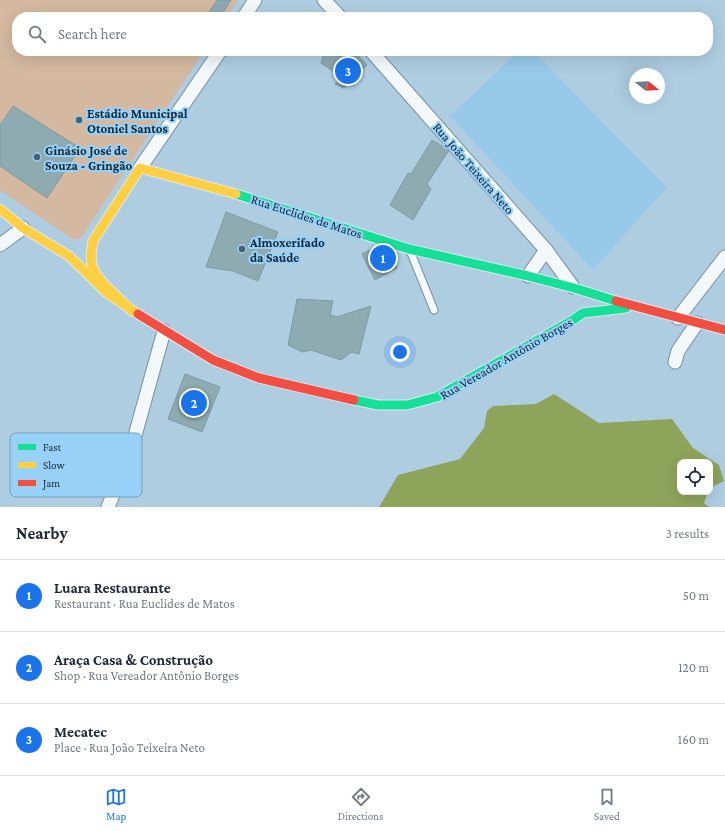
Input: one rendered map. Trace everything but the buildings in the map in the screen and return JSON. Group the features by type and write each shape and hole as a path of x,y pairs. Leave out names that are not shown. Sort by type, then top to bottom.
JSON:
{"highway":[{"path":"132,312 99,279 92,269 91,255 93,241 140,168"},
{"name":"Rua Euclides de Matos","path":"140,168 225,190 409,249 528,276 579,302 635,307 725,330"},
{"name":"Rua Vereador Antônio Borges","path":"0,209 23,228 69,256 107,293 132,312 213,360 258,378 378,405 407,405 437,397 573,320 579,302 635,307"},
{"name":"Rua Vereador Antônio Borges","path":"0,209 43,230"},
{"path":"80,245 93,241"}],"street":[{"path":"247,12 255,0"},
{"path":"324,0 335,12"},
{"path":"140,168 217,56"},
{"name":"Rua João Teixeira Neto","path":"375,56 546,250 579,302"},
{"path":"0,245 23,228"},
{"path":"528,276 546,250"},
{"path":"678,318 725,257"},
{"path":"675,362 678,351 697,322"},
{"path":"136,433 164,331"},
{"path":"108,507 112,497"}],"lane":[{"path":"409,249 434,310"}],"shaded area":[{"name":"Estádio Municipal Otoniel Santos","path":"0,0 238,0 230,12 12,12 12,56 201,56 81,238 74,240 0,190"},
{"path":"514,56 538,56 667,187 593,270 450,116"},
{"path":"554,394 599,423 672,419 693,448 710,459 677,459 677,495 707,495 704,503 709,507 379,507 398,475 460,459 484,428 487,411 493,406 536,404"},
{"path":"713,461 719,465 724,481 713,486"}],"traffic: fast":[{"path":"236,194 409,249 528,276 616,301"},
{"path":"354,400 378,405 407,405 437,397 583,313 626,308"}],"traffic: slow":[{"path":"132,311 105,285 96,274 92,266 91,255 93,241 140,168 236,194"},
{"path":"0,209 23,228 69,256 107,293 138,314"}],"traffic: jam":[{"path":"616,301 725,330"},
{"path":"138,314 213,360 259,378 354,400"}],"place":[{"name":"Mecatec","path":"348,71"},
{"name":"Estádio Municipal Otoniel Santos","path":"79,120"},
{"name":"Ginásio José de Souza - Gringão","path":"37,157"},
{"name":"Almoxerifado da Saúde","path":"242,249"},
{"name":"Luara Restaurante","path":"383,258"},
{"name":"Araça Casa & Construção","path":"194,403"}]}
